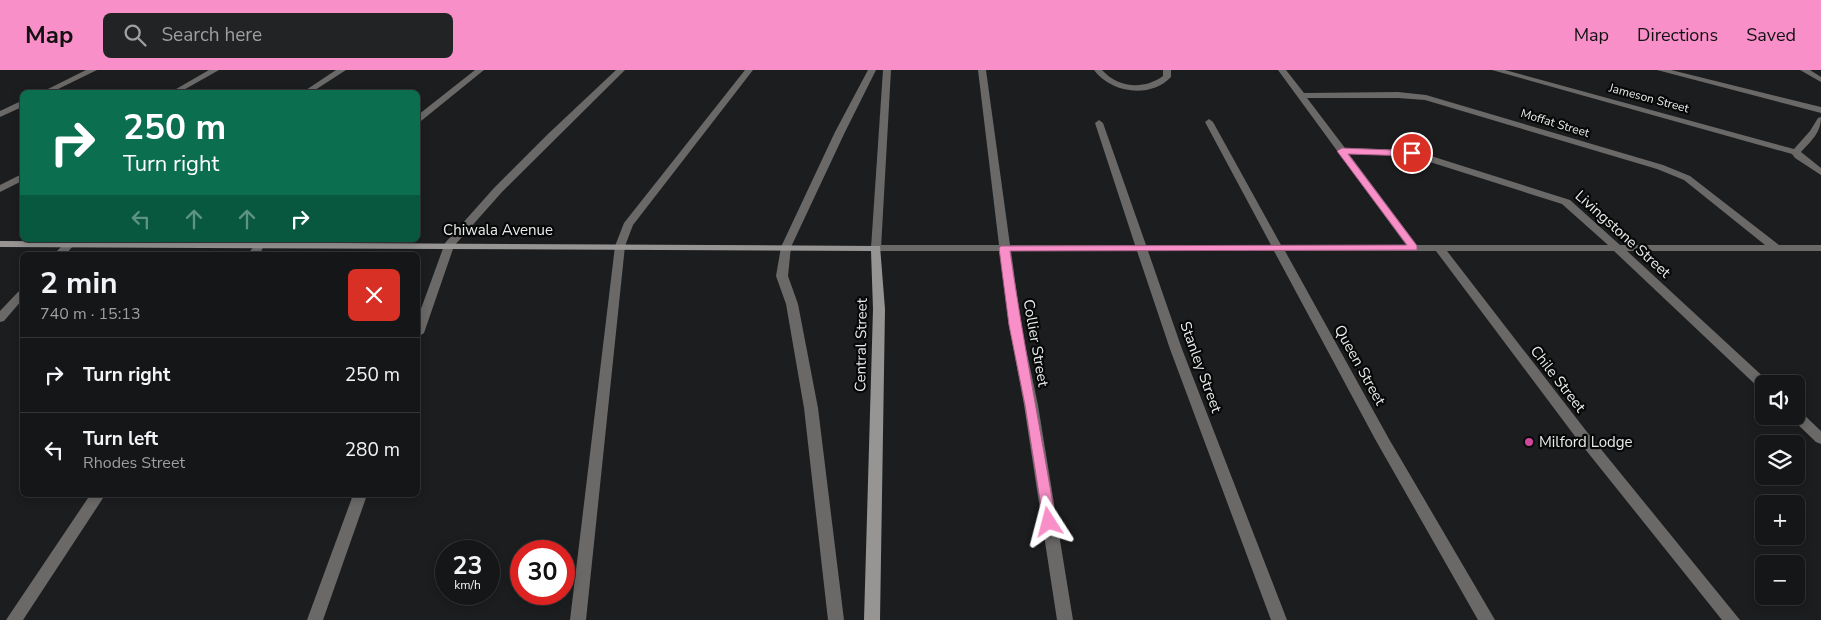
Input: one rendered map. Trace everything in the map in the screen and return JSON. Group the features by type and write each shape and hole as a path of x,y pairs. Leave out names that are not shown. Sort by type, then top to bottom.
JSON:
{"main road":[{"name":"Chiwala Avenue","path":"0,244 263,242 876,248"},
{"name":"Central Street","path":"872,620 879,309 876,248"}],"street":[{"path":"50,90 93,70"},
{"path":"199,70 214,71"},
{"path":"310,90 342,70"},
{"path":"420,117 480,70"},
{"path":"420,328 449,245 498,190 551,136 621,70"},
{"path":"578,620 620,246 628,225 748,70"},
{"path":"836,620 811,408 792,304 782,276 786,247 840,132 872,70"},
{"name":"Central Street","path":"876,248 887,70"},
{"name":"Collier Street","path":"982,70 1015,325 1031,405 1065,620"},
{"path":"1098,70 1109,82 1136,87 1159,84 1167,78 1167,70"},
{"path":"1282,70 1414,248"},
{"name":"Jameson Street","path":"1496,70 1796,152"},
{"path":"1661,70 1821,110"},
{"path":"1804,70 1821,80"},
{"path":"179,90 214,71"},
{"name":"Moffat Street","path":"1301,96 1398,95 1426,98 1660,167 1687,178 1775,248"},
{"path":"0,114 20,105"},
{"path":"1821,120 1814,132 1796,152 1798,156 1821,172"},
{"name":"Stanley Street","path":"1099,122 1176,349 1279,620"},
{"name":"Queen Street","path":"1209,122 1382,439 1487,620"},
{"name":"Livingstone Street","path":"1342,151 1412,153 1553,196 1573,207 1755,377"},
{"path":"0,190 20,178"},
{"path":"62,252 73,243"},
{"path":"876,248 1821,248"},
{"name":"Chile Street","path":"1438,248 1546,392 1656,530 1732,620"},
{"path":"0,318 20,296"},
{"path":"1805,424 1821,439"},
{"path":"14,620 97,497"},
{"path":"315,620 359,497"}],"place":[{"name":"Milford Lodge","path":"1529,442"}],"route":[{"path":"1049,522 1031,405 1015,325 1004,248 1414,248 1342,151 1412,153"}]}
